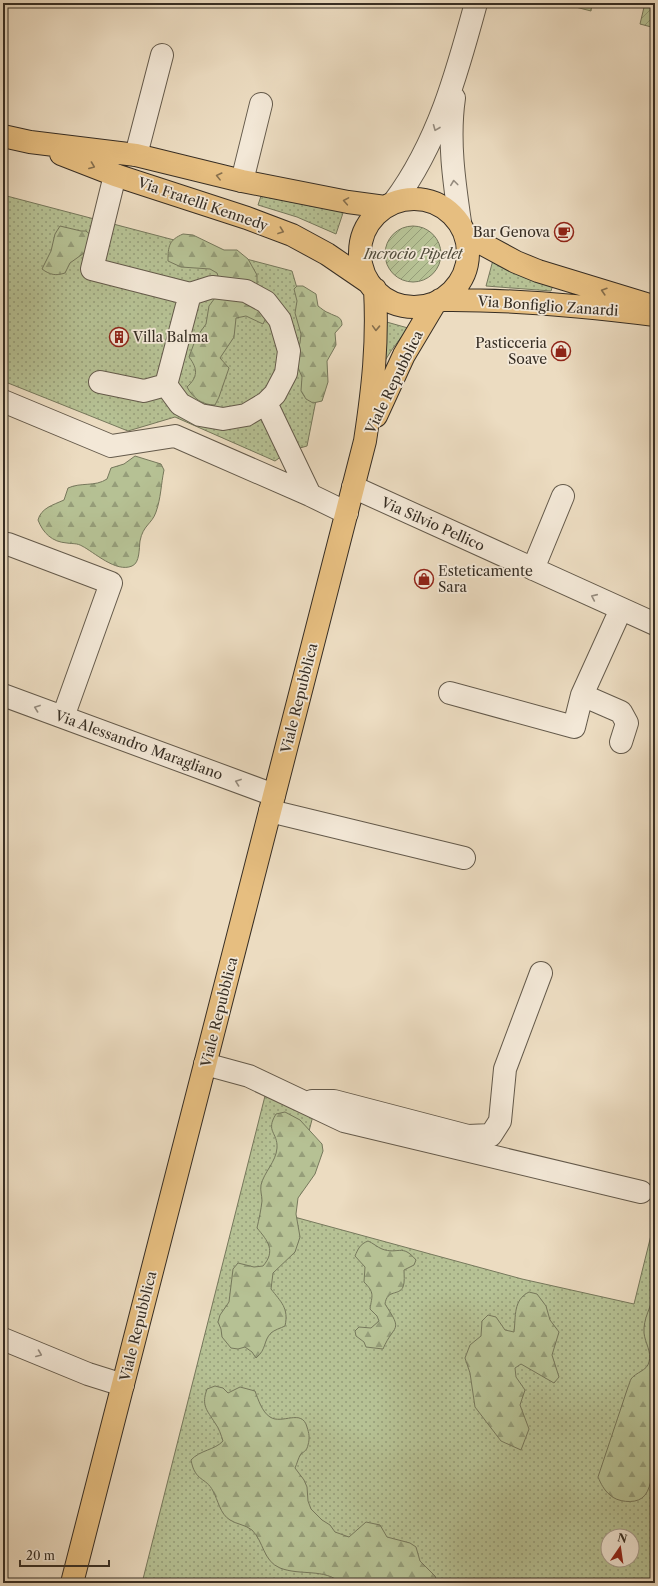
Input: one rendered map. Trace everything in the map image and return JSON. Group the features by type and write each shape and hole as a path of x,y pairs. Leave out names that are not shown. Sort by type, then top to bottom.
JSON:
{"main road":[{"name":"Via Fratelli Kennedy","path":"3,136 30,142 136,155 242,181 348,202 389,204"},
{"name":"Via Fratelli Kennedy","path":"30,142 115,175 247,218 292,235 327,254 372,286"},
{"name":"Via Bonfiglio Zanardi","path":"389,204 404,199 420,198 435,202 449,210 463,229 516,262 538,271 655,306"},
{"path":"372,286 362,266 360,249 364,233 372,218 389,204"},
{"name":"Via Bonfiglio Zanardi","path":"438,302 455,289 465,273 469,254 463,229"},
{"name":"Via Bonfiglio Zanardi","path":"372,286 390,301 404,306 420,307 438,302 486,300 521,301 655,315"},
{"name":"Viale Repubblica","path":"72,1583 365,441 373,389 377,321 372,286"},
{"name":"Viale Repubblica","path":"365,441 404,355 438,302"}],"street":[{"path":"389,204 408,184 428,145 459,65 476,3"},
{"path":"136,155 162,56"},
{"path":"459,65 453,104 453,180 463,229"},
{"path":"242,181 261,104"},
{"path":"115,175 92,269 190,294 212,287 246,290 266,302 280,320 289,351 286,373 275,394 266,403 246,415 223,419 200,415 180,404 166,385"},
{"path":"166,385 190,294"},
{"path":"100,382 144,391 166,385"},
{"path":"3,401 112,446 175,436 310,495 347,513"},
{"path":"266,403 310,495"},
{"name":"Via Silvio Pellico","path":"353,487 655,624"},
{"path":"533,569 563,496"},
{"path":"8,544 110,583 63,717"},
{"path":"450,693 572,731 582,695 621,609"},
{"name":"Via Alessandro Maragliano","path":"3,695 63,717 272,803 464,858"},
{"path":"582,695 621,712 627,723 621,742"},
{"path":"301,1101 334,1101 468,1136 491,1134 500,1121 505,1069 541,973"},
{"path":"205,1064 249,1076 344,1121 641,1192"},
{"path":"3,1339 88,1374 123,1385"}],"green space":[{"path":"560,3 592,3 591,11"},
{"path":"645,3 655,3 655,28 640,24"},
{"path":"3,195 292,271 309,329 329,334 307,446 289,451 275,461 175,417 128,431 3,381"},
{"path":"261,196 316,207 344,210 336,234 297,217 258,205"},
{"path":"60,226 86,231 93,237 84,253 70,263 65,273 48,273 42,269 51,251 55,234"},
{"name":"Incrocio Pipelet","path":"413,226 424,228 433,234 439,243 441,254 439,265 433,274 424,280 413,282 402,280 393,274 387,265 385,254 387,243 393,234 402,228"},
{"path":"183,234 193,235 224,250 237,250 248,259 257,275 257,285 267,316 263,324 246,316 236,318 234,337 220,358 229,368 215,405 206,404 198,400 187,387 193,380 196,373 194,365 189,357 196,338 206,324 209,306 220,291 220,282 217,273 210,269 181,267 168,261 170,244 178,236"},
{"path":"493,260 554,282 551,291 486,286"},
{"path":"297,286 303,286 316,294 318,306 326,312 338,317 342,322 342,325 335,333 336,345 327,361 328,382 322,401 313,403 306,399 301,391 302,377 297,365 296,351 300,343 301,334 295,313 297,301 294,289"},
{"path":"383,321 408,328 381,367"},
{"path":"135,456 161,464 164,470 158,507 154,516 143,531 138,559 135,564 132,566 119,567 80,545 57,541 45,533 38,520 40,516 48,507 64,500 68,488 78,485 98,483 107,479 111,468 124,464"},
{"path":"266,1092 314,1112 287,1215 522,1279 634,1304 655,1219 655,1583 142,1583"},
{"path":"285,1112 300,1120 322,1144 323,1151 315,1174 298,1198 296,1214 300,1237 295,1252 273,1273 271,1289 285,1310 285,1326 271,1333 262,1351 256,1358 252,1352 245,1347 238,1349 231,1348 222,1337 218,1322 220,1315 229,1302 233,1269 238,1263 254,1267 263,1266 269,1256 269,1246 257,1228 262,1201 261,1187 277,1148 276,1138 272,1128 273,1120 276,1114"},
{"path":"368,1241 382,1249 407,1252 416,1260 414,1265 404,1270 404,1283 401,1290 391,1294 386,1299 385,1304 396,1324 383,1349 366,1347 364,1342 356,1336 355,1331 359,1327 371,1328 379,1321 377,1316 370,1309 372,1294 364,1282 365,1267 355,1256 361,1245"},
{"path":"529,1292 537,1294 546,1306 550,1320 559,1332 552,1355 559,1377 554,1383 521,1364 515,1368 516,1377 525,1390 520,1405 529,1429 521,1450 501,1441 475,1407 470,1373 465,1358 470,1345 481,1336 482,1321 488,1315 496,1317 505,1330 514,1332 516,1309 520,1299"},
{"path":"655,1294 655,1463 649,1487 645,1495 639,1500 635,1501 621,1501 606,1491 598,1477 631,1380 648,1365 649,1362 650,1355 644,1328"},
{"path":"215,1386 223,1388 228,1393 240,1387 255,1391 263,1409 270,1417 275,1419 296,1418 304,1421 309,1433 309,1442 308,1447 301,1454 295,1468 304,1480 307,1487 308,1501 311,1509 322,1520 330,1525 335,1532 349,1537 366,1522 380,1525 387,1537 410,1543 416,1547 420,1561 435,1576 438,1583 341,1583 327,1575 296,1572 274,1565 270,1561 252,1530 232,1521 224,1514 213,1491 207,1483 198,1476 193,1467 191,1460 223,1441 219,1429 207,1411 205,1404 207,1389"}],"place":[{"name":"Bar Genova","path":"564,232"},
{"name":"Villa Balma","path":"119,337"},
{"name":"Pasticceria Soave","path":"561,351"},
{"name":"Esteticamente Sara","path":"424,579"}]}
